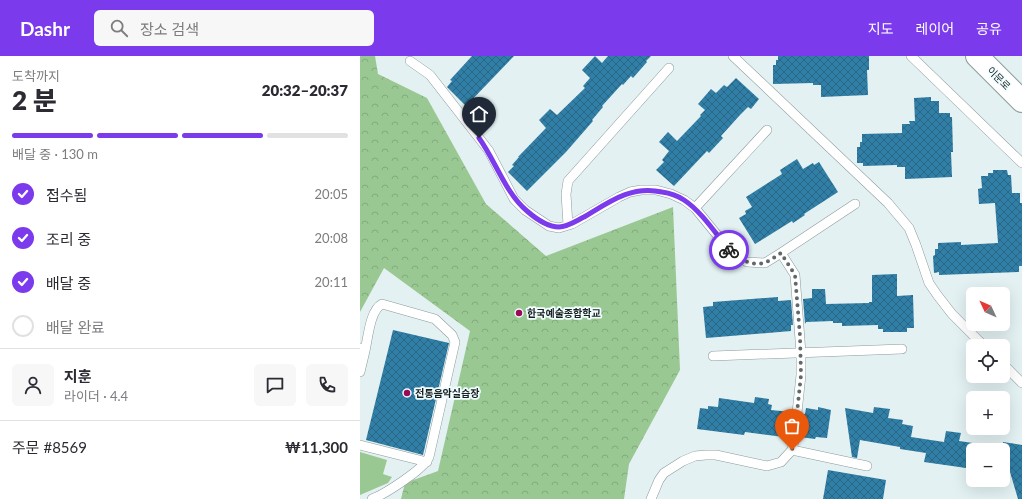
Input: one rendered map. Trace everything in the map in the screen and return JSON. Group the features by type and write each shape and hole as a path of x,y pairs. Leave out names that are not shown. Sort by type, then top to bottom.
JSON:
{"main road":[{"name":"이문로","path":"977,56 1022,101"}],"lane":[{"path":"733,56 888,203 909,228 929,283 952,314 977,339"},
{"path":"911,56 1022,163"},
{"path":"410,61 430,75 489,151 514,199 526,210 549,226 559,228 568,225 630,192 656,190 671,194 684,200 695,208 731,252 738,258 747,262 765,263 855,204"},
{"path":"568,225 566,194 568,181 669,68"},
{"path":"695,208 766,130"},
{"path":"651,499 659,480 664,473 683,461 695,456 716,455 767,466 781,462 792,450 801,375 801,353 795,275 781,253"},
{"path":"360,372 363,349 373,313 378,306 382,304 435,318 444,326 454,339 455,347 430,457 427,462 417,470 372,499"},
{"path":"713,356 902,349"},
{"path":"1010,371 1022,383"},
{"path":"360,445 427,462"},
{"path":"792,450 867,466"}],"green space":[{"name":"한국예술종합학교","path":"360,56 375,56 378,74 427,98 486,204 546,256 673,207 680,370 629,464 624,499 401,499 405,483 438,471 470,331 384,268 360,312"},
{"path":"360,452 387,460 383,474 392,477 388,483 360,495"}],"building":[{"path":"472,56 514,56 466,106 447,87 452,81 450,80"},
{"path":"595,56 602,63 608,56 651,56 633,78 631,76 623,85 622,84 602,106 603,107 592,120 593,121 566,152 527,191 508,172 514,166 512,165 518,157 546,128 539,120 550,109 557,115 585,88 583,86 590,78 582,70"},
{"path":"778,56 869,56 869,70 867,70 868,95 821,97 821,85 813,85 813,83 773,84 773,65 776,65"},
{"path":"736,78 759,99 751,109 748,107 740,115 721,136 723,138 709,153 707,151 674,186 656,170 664,162 662,160 669,151 659,142 668,132 677,141 705,110 698,104 711,89 716,93 724,85 727,87"},
{"path":"931,97 931,101 939,101 939,113 950,113 950,117 952,117 952,177 905,179 905,167 897,167 897,165 863,166 863,163 857,163 857,147 860,147 860,142 862,142 862,134 902,133 902,124 910,124 909,121 915,121 914,98"},
{"path":"797,159 803,169 813,163 814,165 819,162 838,192 793,223 792,221 755,244 739,218 746,214 745,211 752,207 746,197 782,174 780,170"},
{"path":"993,170 1007,170 1008,175 1011,175 1012,193 1020,193 1020,203 1022,203 1022,266 1019,266 1019,272 939,275 939,272 934,273 933,256 935,255 935,249 938,249 938,243 961,242 961,245 998,243 995,203 979,204 978,189 982,188 981,176 988,176 988,173 993,173"},
{"path":"897,274 897,296 913,295 914,328 907,328 907,332 883,332 883,329 878,329 878,325 842,326 842,323 833,323 833,321 806,322 805,324 803,299 812,298 812,289 825,289 826,304 869,303 872,302 872,275"},
{"path":"778,297 778,301 791,300 793,325 791,325 791,331 706,338 703,307 713,306 713,302"},
{"name":"전통음악실습장","path":"393,330 449,343 423,455 366,440"},
{"path":"755,397 769,399 768,404 772,405 771,410 791,412 789,434 784,434 784,437 745,432 744,435 697,429 700,408 708,409 708,406 718,407 719,398 754,403"},
{"path":"818,407 831,410 827,438 816,437 815,439 800,437 803,414 805,414 806,408 818,410"},
{"path":"874,407 890,409 888,418 903,420 902,424 913,426 911,437 944,442 946,431 961,433 959,441 973,443 966,443 966,468 924,462 926,453 860,440 857,458 852,457 845,408 873,413"},
{"path":"1010,443 1022,445 1022,499 1018,499 1010,472"},
{"path":"828,470 886,480 883,499 823,499"}],"way so far":[{"path":"729,250 738,258 747,262 756,263 765,263 781,253 795,275 800,336 801,375 792,450"}],"place":[{"name":"한국예술종합학교","path":"519,313"},
{"name":"전통음악실습장","path":"407,393"}],"route":[{"path":"479,138 489,151 514,199 538,220 549,226 559,228 572,224 630,192 656,190 671,194 684,200 695,208 729,250"}]}
